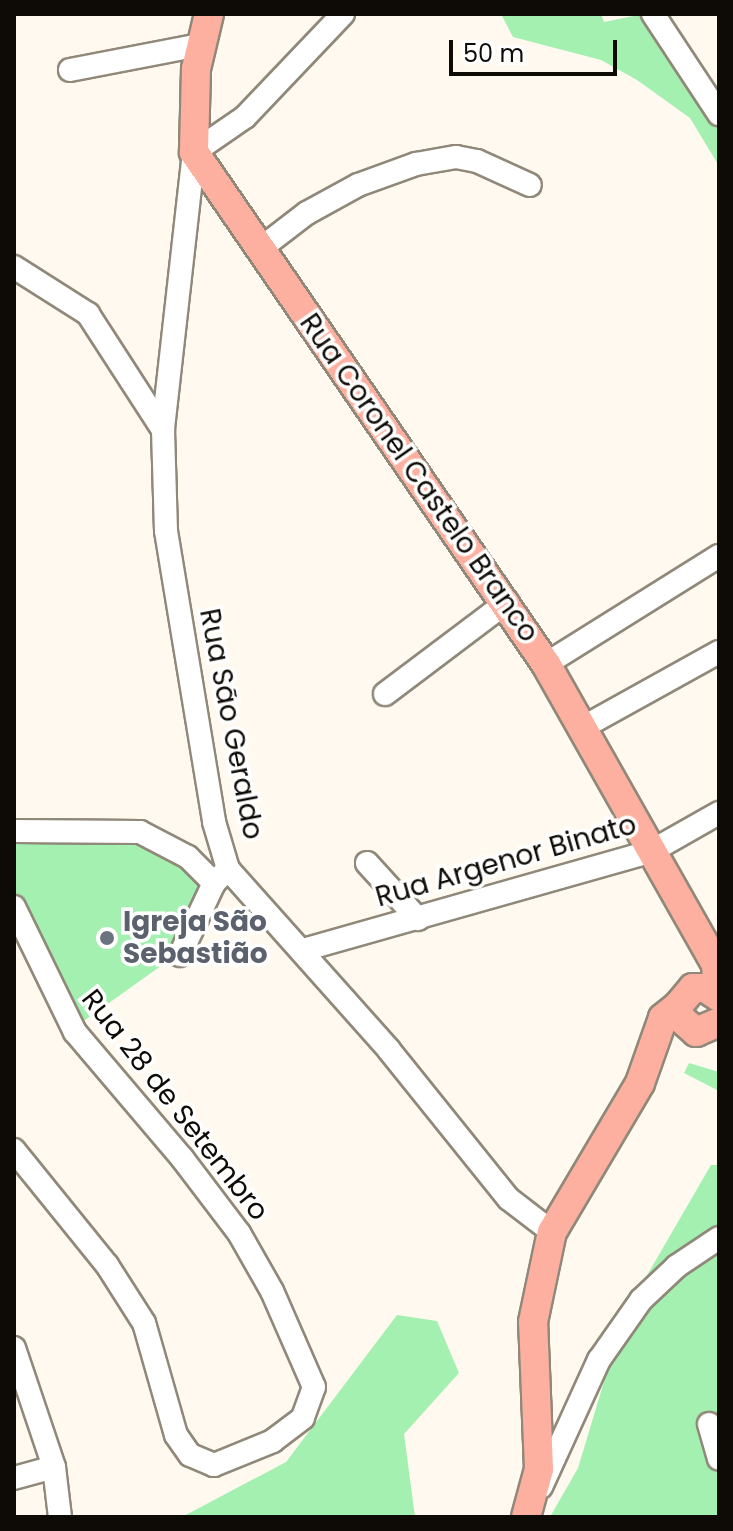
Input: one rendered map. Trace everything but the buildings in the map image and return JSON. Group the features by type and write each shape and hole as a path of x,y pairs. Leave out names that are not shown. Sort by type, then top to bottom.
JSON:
{"main road":[{"path":"194,152 200,45 209,14"},
{"name":"Rua Coronel Castelo Branco","path":"194,152 507,602 546,664 580,729 652,851 696,936 716,964 704,1013"},
{"path":"529,1512 539,1469 533,1322 552,1232 640,1083 650,1052 704,1013"}],"street":[{"path":"194,152 245,117 343,14"},
{"path":"653,14 719,114"},
{"path":"70,70 200,45"},
{"name":"Rua São Geraldo","path":"194,152 163,430 166,531 221,876 303,950 509,1199 552,1232"},
{"path":"260,249 307,213 358,185 416,164 456,157 477,161 530,185"},
{"path":"14,267 88,314 163,430"},
{"path":"546,664 719,556"},
{"path":"385,694 507,602"},
{"path":"580,729 719,652"},
{"name":"Rua Argenor Binato","path":"303,950 652,851 719,813"},
{"path":"14,831 116,829 155,835 221,876 180,955"},
{"path":"367,863 418,919"},
{"name":"Rua 28 de Setembro","path":"14,907 18,935 75,1032 239,1233 272,1291 314,1387 303,1418 273,1441 214,1465 190,1455 176,1435 144,1323 107,1265 14,1150"},
{"path":"529,1512 599,1360 624,1324 677,1266 719,1238"},
{"path":"14,1348 54,1467 61,1514"},
{"path":"709,1424 719,1459"},
{"path":"14,1478 54,1467"}],"green space":[{"path":"501,14 601,14 604,22 643,14 719,126 719,166 690,118 637,80 601,60 513,37"},
{"name":"Igreja São Sebastião","path":"141,836 187,869 203,891 165,963 78,1025 14,896 14,842"},
{"path":"689,1063 719,1072 719,1091 684,1073"},
{"path":"711,1165 719,1165 719,1517 550,1517 578,1468 624,1315"},
{"path":"397,1315 437,1321 459,1373 404,1434 415,1517 182,1517 286,1462"}],"place":[{"name":"Igreja São Sebastião","path":"107,938"}]}
